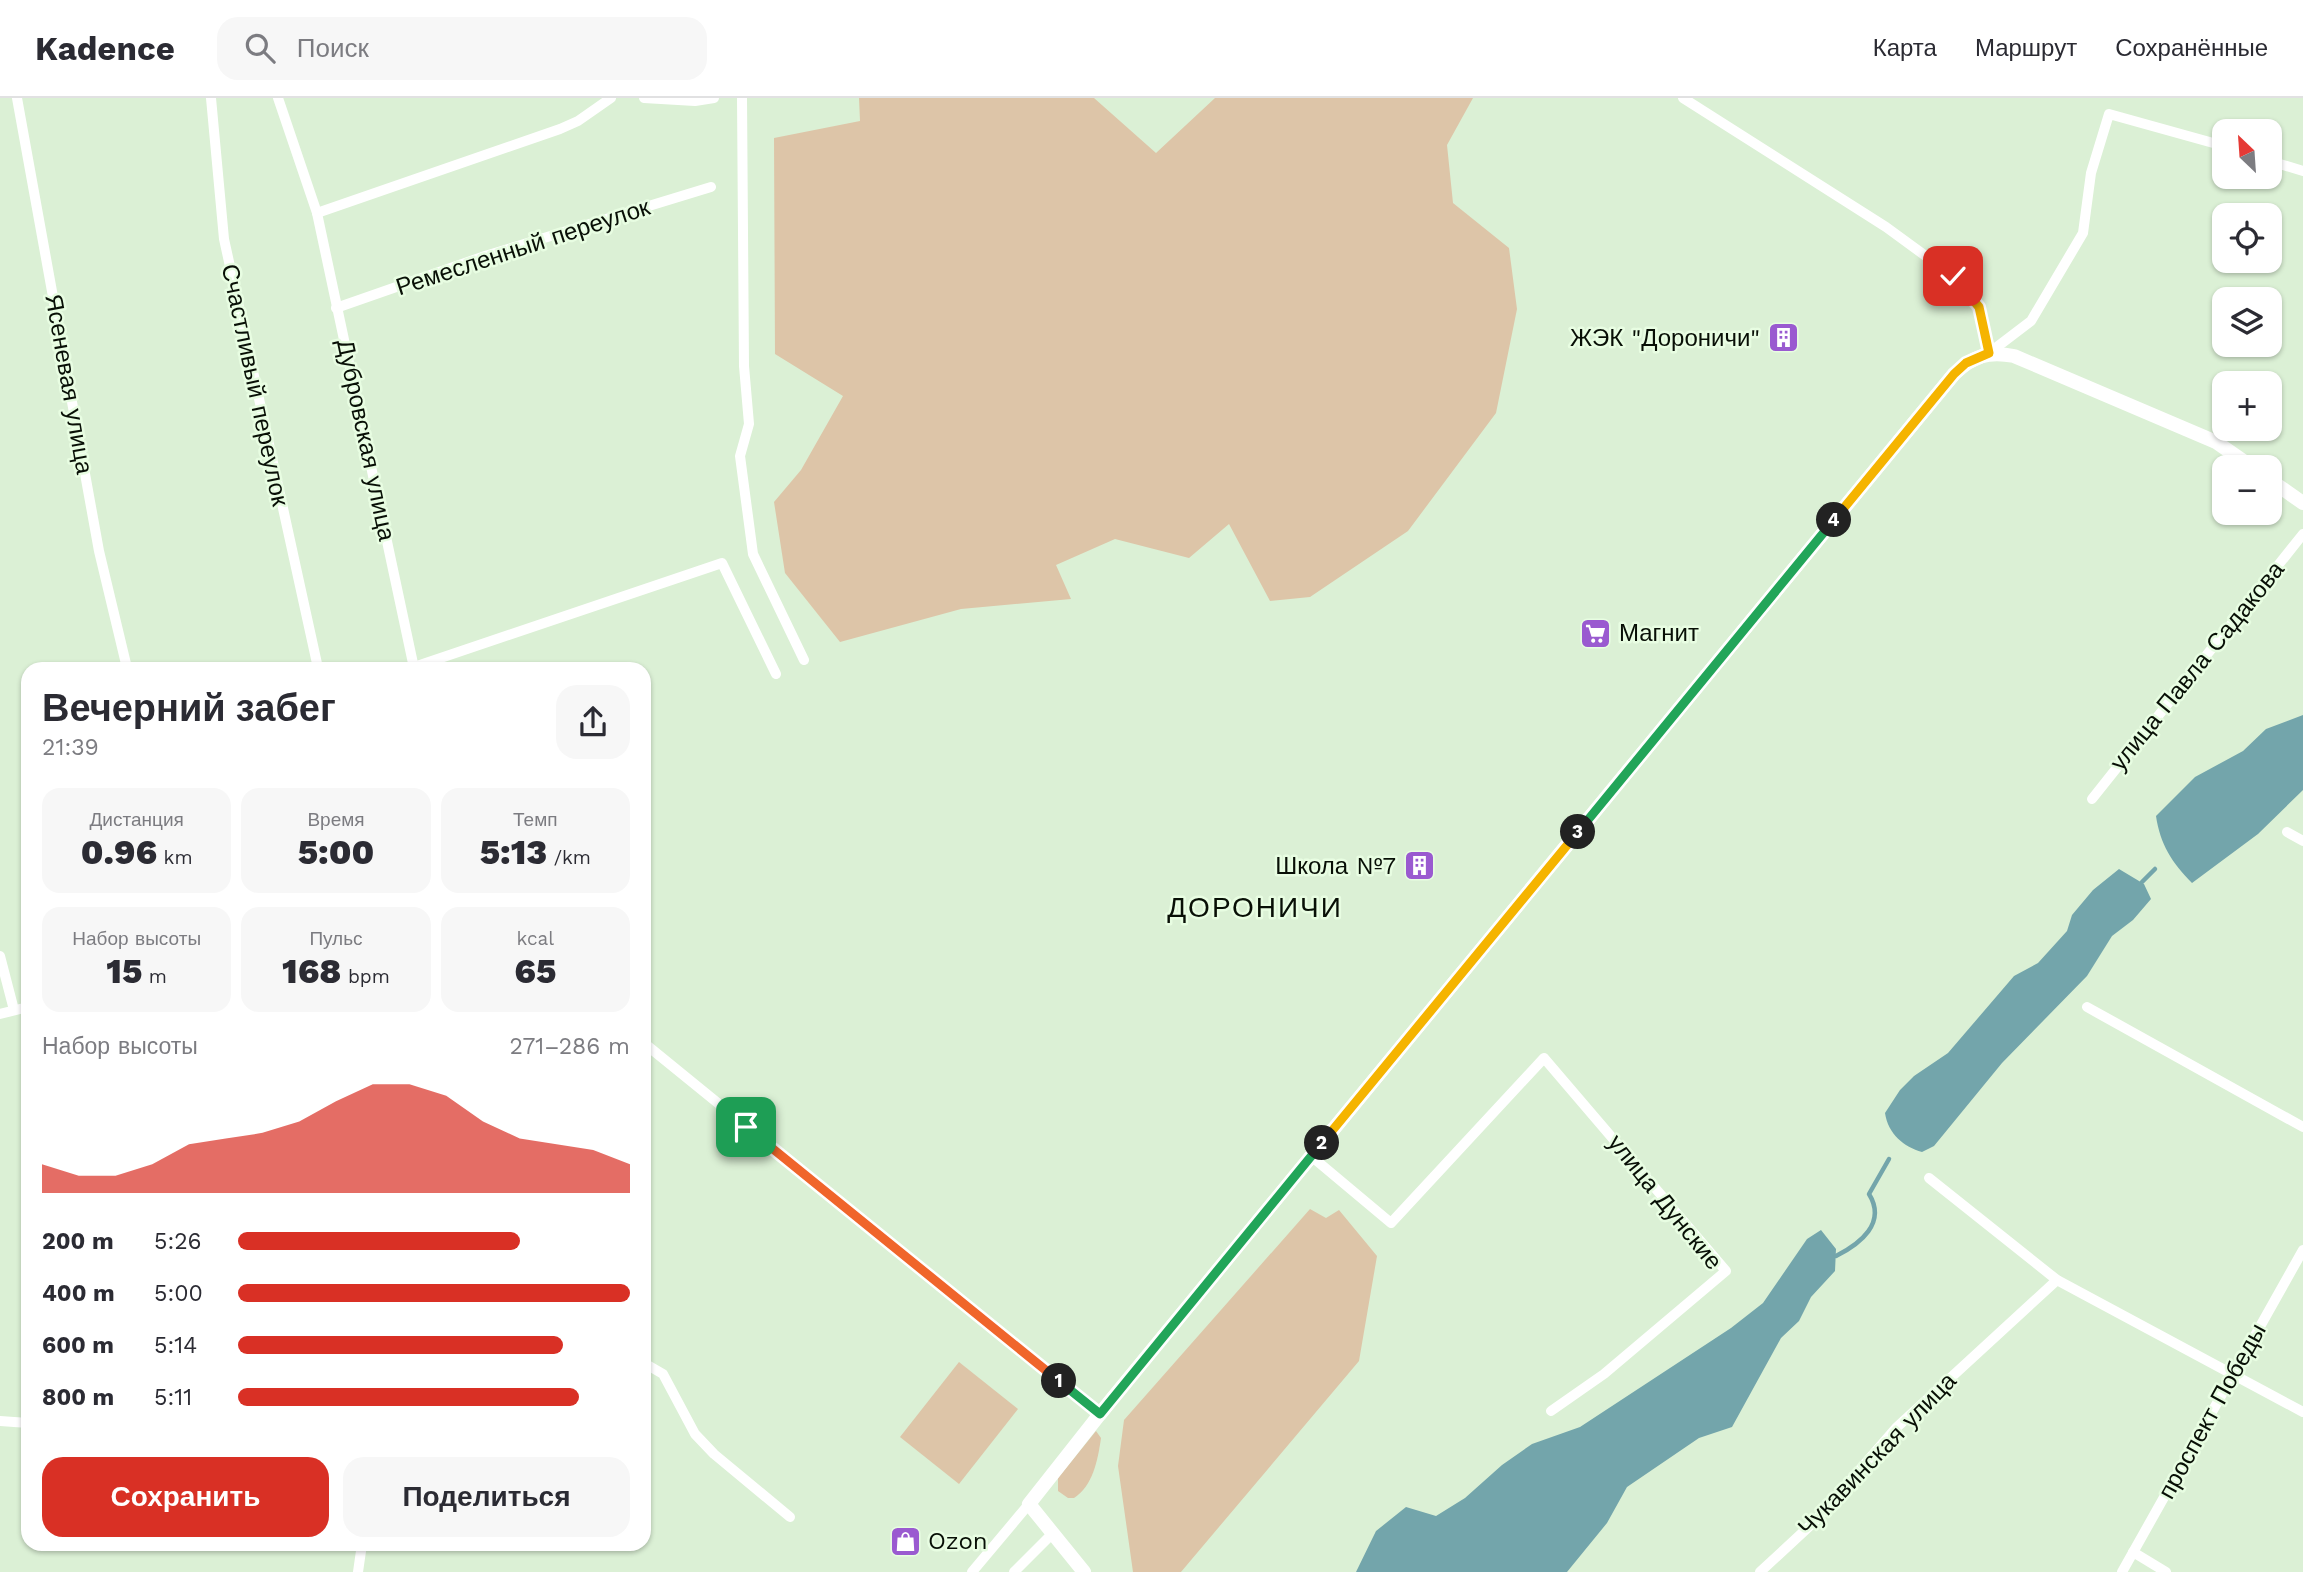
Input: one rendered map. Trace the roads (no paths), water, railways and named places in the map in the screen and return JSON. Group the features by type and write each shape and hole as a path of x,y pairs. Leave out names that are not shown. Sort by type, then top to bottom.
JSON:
{"street":[{"name":"Ясеневая улица","path":"17,98 99,551 126,662"},
{"name":"Счастливый переулок","path":"211,98 224,239 317,662"},
{"name":"Дубровская улица","path":"278,98 317,213 413,662"},
{"path":"317,213 559,130 578,121 611,98"},
{"path":"644,98 695,101 714,98"},
{"path":"742,98 744,366 749,424 740,456 753,554 804,660"},
{"path":"1683,98 1886,227 1953,276 1979,307 1989,353"},
{"path":"972,1572 1954,374 1966,363 1989,353 2031,321 2083,233 2091,173 2109,114 2212,143"},
{"path":"2282,165 2303,171"},
{"name":"Ремесленный переулок","path":"337,308 485,256 711,187"},
{"path":"1989,353 2014,356 2216,442 2235,455"},
{"path":"2282,488 2303,503"},
{"name":"улица Павла Садакова","path":"2092,799 2303,534"},
{"path":"432,662 722,563 776,674"},
{"path":"2287,832 2303,841"},
{"path":"0,956 14,1010"},
{"path":"2087,1007 2303,1127"},
{"path":"0,1014 21,1008"},
{"path":"651,1049 1100,1414"},
{"name":"улица Дунские","path":"1311,1156 1391,1223 1544,1058 1727,1271 1604,1374 1551,1411"},
{"path":"1929,1178 2057,1280 2233,1372 2303,1412"},
{"name":"проспект Победы","path":"2122,1572 2303,1250"},
{"name":"Чукавинская улица","path":"1760,1572 1815,1521 1896,1427 2057,1280"},
{"path":"651,1367 663,1374 695,1434 714,1454 790,1517"},
{"path":"0,1421 21,1422"},
{"path":"1029,1504 1084,1572"},
{"path":"1014,1572 1053,1532"},
{"path":"358,1572 361,1551"},
{"path":"2133,1552 2166,1572"}],"water":[{"path":"2303,715 2303,790 2258,834 2192,883 2168,852 2160,835 2156,816 2195,777 2243,751 2266,729"},
{"path":"2119,869 2144,884 2151,899 2133,920 2112,936 2087,976 2002,1063 1934,1146 1922,1152 1903,1143 1893,1133 1885,1113 1900,1090 1914,1076 1948,1053 2014,976 2038,963 2067,931 2072,915 2093,890"},
{"path":"1821,1230 1836,1249 1835,1271 1811,1297 1799,1321 1781,1338 1732,1427 1699,1438 1627,1487 1607,1523 1567,1572 1356,1572 1376,1531 1406,1507 1436,1516 1465,1498 1502,1465 1532,1444 1580,1427 1731,1328 1763,1303 1807,1239"}],"waterway":[{"path":"2142,882 2155,869"},
{"path":"1836,1256 1862,1239 1873,1223 1874,1204 1869,1194 1889,1159"}],"place":[{"name":"ЖЭК \"Дороничи\"","path":"1783,338"},
{"name":"Магнит","path":"1596,633"},
{"name":"Школа №7","path":"1419,866"},
{"name":"Ozon","path":"905,1541"}],"district":[{"name":"ДОРОНИЧИ","path":"1255,907"}]}
